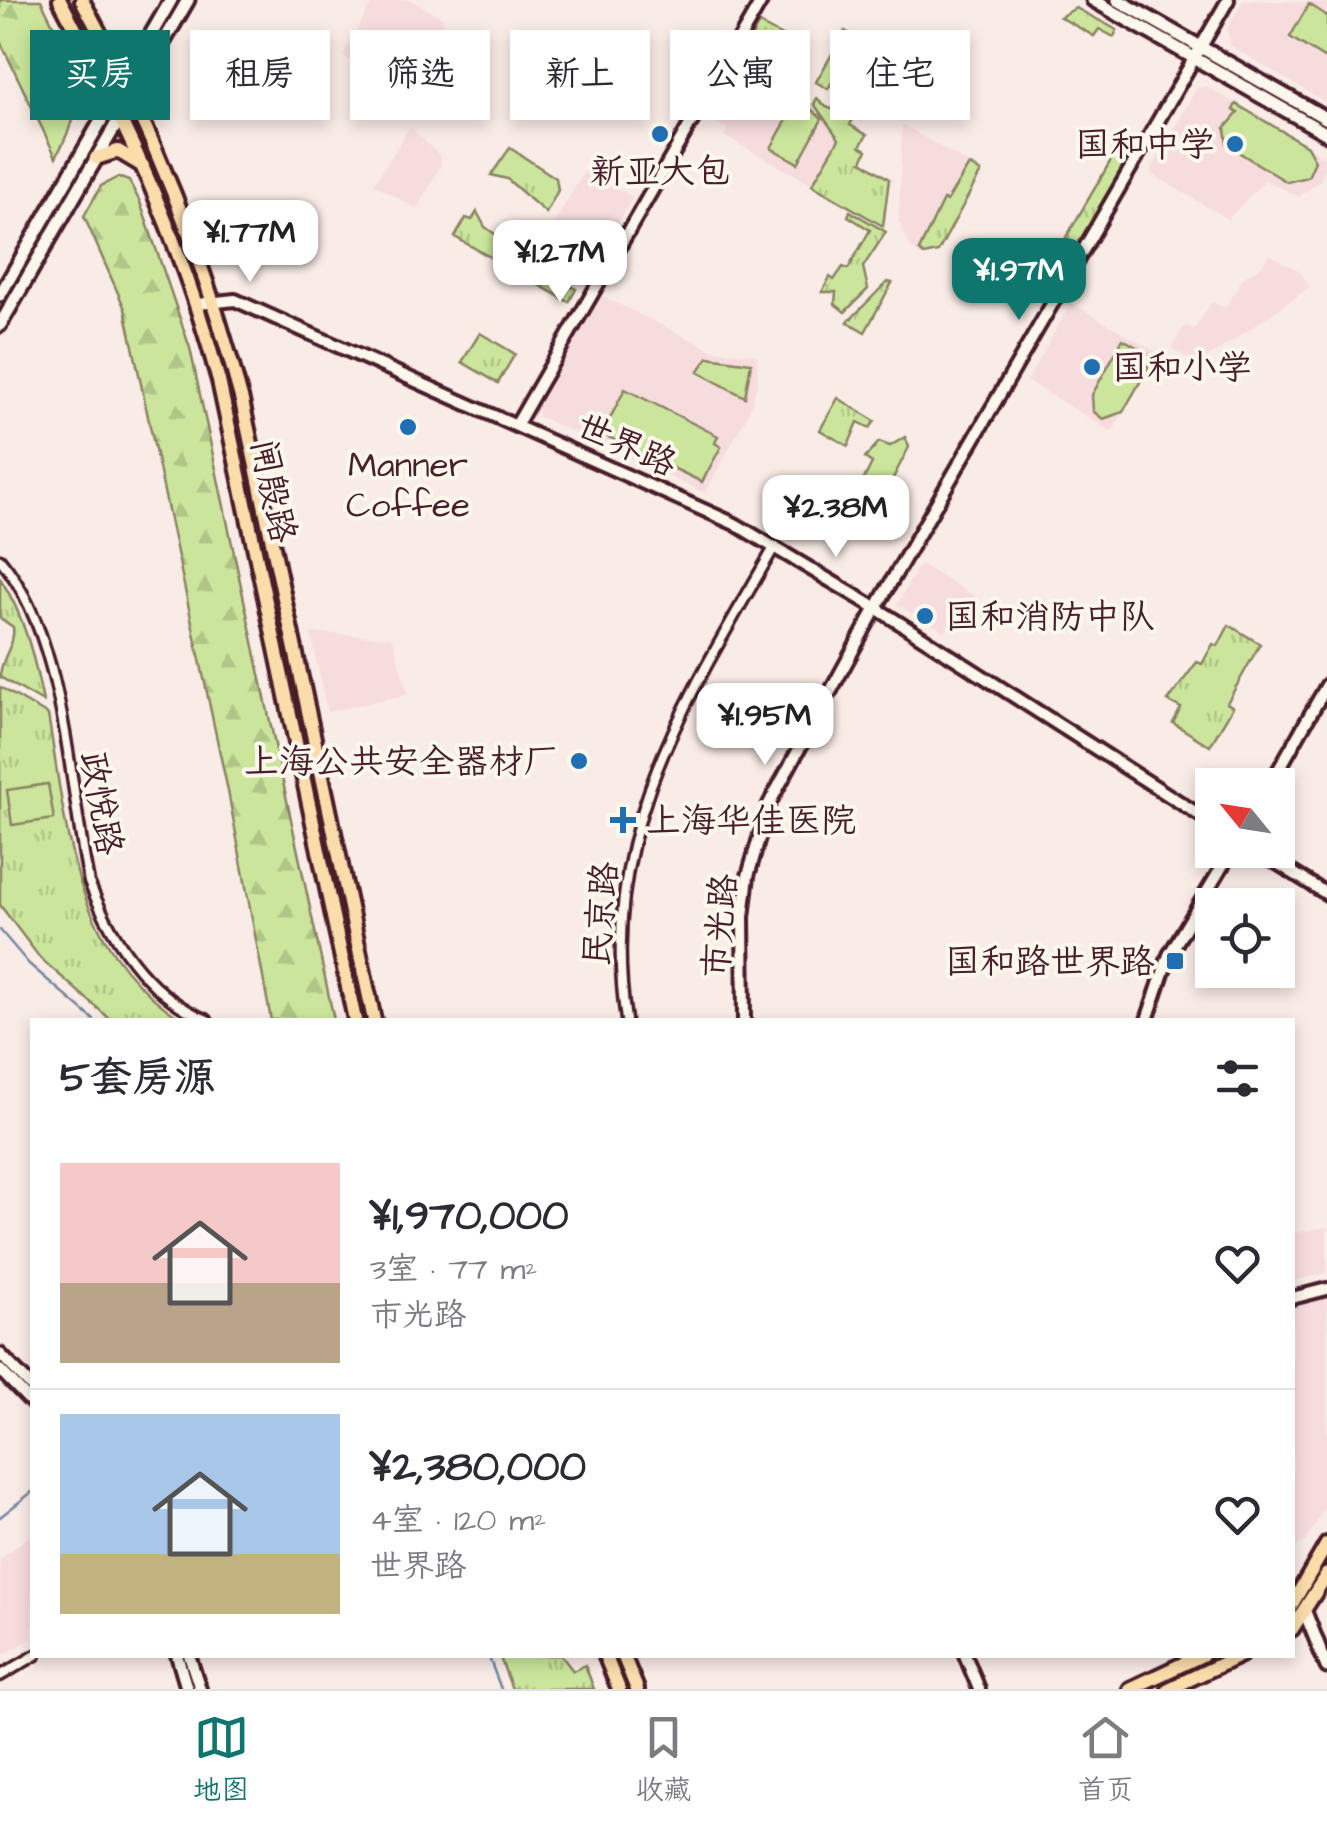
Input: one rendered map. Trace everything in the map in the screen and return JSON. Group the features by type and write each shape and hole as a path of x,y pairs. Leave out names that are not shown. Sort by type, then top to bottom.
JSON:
{"main road":[{"name":"闸殷路","path":"60,0 76,30"},
{"name":"闸殷路","path":"82,0 99,30"},
{"path":"153,30 172,0"},
{"path":"170,31 188,0"},
{"path":"1093,0 1327,119"},
{"path":"1118,0 1327,134"},
{"path":"0,295 99,120"},
{"path":"0,325 119,120"},
{"name":"闸殷路","path":"123,120 149,173 198,304 219,381 354,1018"},
{"name":"闸殷路","path":"144,120 177,194 214,299 242,401 374,1018"},
{"path":"96,158 109,152 126,153 149,173"},
{"path":"348,993 360,994 364,980"},
{"path":"1295,1600 1327,1544"},
{"path":"1295,1625 1327,1574"},
{"path":"1306,1612 1327,1667"},
{"path":"606,1658 619,1689"},
{"path":"624,1658 637,1689"},
{"path":"1130,1689 1196,1658"},
{"path":"1169,1689 1235,1658"}],"street":[{"path":"517,424 762,0"},
{"name":"市光路","path":"744,1018 740,955 757,838 778,786 876,608 1228,0"},
{"path":"198,304 214,299"},
{"name":"世界路","path":"214,299 235,300 688,500 775,546 876,608 1195,812"},
{"name":"民京路","path":"626,1018 620,968 622,915 651,777 680,713 775,546"},
{"name":"政悦路","path":"0,559 25,595 45,649 85,865 101,913 142,975 186,1012 202,1018"},
{"path":"1280,768 1327,685"},
{"path":"1147,1018 1169,955 1221,868"},
{"path":"1285,868 1327,894"},
{"path":"1295,1297 1327,1288"},
{"path":"0,1354 30,1384"},
{"path":"0,1370 30,1401"},
{"path":"1295,1600 1306,1612"},
{"path":"0,1676 31,1658"},
{"path":"178,1658 187,1689"},
{"path":"190,1658 200,1689"},
{"path":"965,1658 979,1689"}],"shaded area":[{"path":"373,0 411,0 443,18 442,30 357,30"},
{"name":"国和中学","path":"1243,0 1327,3 1327,103 1231,46 1227,29"},
{"path":"350,43 350,62 343,56"},
{"name":"国和中学","path":"1206,86 1327,159 1321,179 1299,197 1265,180 1228,219 1150,173 1196,89"},
{"path":"810,102 838,138 812,184 724,136 728,129 716,122 810,120"},
{"path":"902,124 982,172 937,253 923,257 911,248 899,222"},
{"path":"410,127 440,156 441,165 417,209 374,184"},
{"path":"585,170 633,197 586,279 538,251"},
{"path":"1269,254 1300,272 1310,287 1199,364 1172,349 1185,325 1194,330 1212,302 1225,308 1243,278 1262,266"},
{"path":"600,295 712,350 757,355 758,382 748,414 705,493 538,416 537,408"},
{"name":"国和小学","path":"1071,303 1158,353 1112,432 1027,381"},
{"path":"920,564 976,597 945,631 897,605"},
{"path":"311,633 392,637 408,694 327,712"},
{"path":"1327,1227 1327,1273 1295,1281 1295,1233"},
{"path":"1327,1296 1327,1503 1306,1541 1295,1547 1295,1305"},
{"path":"30,1536 30,1639 0,1657 0,1559"}],"green space":[{"path":"0,0 41,0 55,30 30,30 30,103 0,41"},
{"path":"1309,4 1327,16 1327,60 1290,37"},
{"path":"1076,8 1117,30 1114,37 1099,29 1094,36 1060,17"},
{"path":"830,57 830,86 828,89 816,82"},
{"path":"817,98 830,108 830,120 853,120 850,125 867,135 860,146 867,150 862,161 889,179 883,226 812,185 839,139 814,104"},
{"path":"1236,104 1307,146 1315,161 1308,177 1287,182 1227,145 1225,128 1238,113 1233,110"},
{"path":"810,108 822,119 798,163 771,148 787,120 810,120"},
{"path":"38,120 72,120 56,157"},
{"path":"1125,136 1136,143 1061,274 1049,267"},
{"path":"510,148 556,178 558,190 546,213 507,179 491,175"},
{"path":"969,165 981,172 938,252 924,255 919,251 943,200 947,201"},
{"path":"118,177 129,181 140,202 190,348 334,1018 271,1018 228,791 125,309 84,216 101,186"},
{"path":"850,211 886,232 863,267 868,289 845,312 835,304 836,292 822,292 830,277 834,280 843,267 848,269 870,230 848,216"},
{"path":"477,212 485,227 519,251 517,261 557,285 564,277 571,281 570,286 576,289 569,302 455,237 466,218 472,220"},
{"path":"887,282 892,283 865,332 848,322"},
{"path":"480,333 515,354 498,383 462,362"},
{"path":"1123,339 1147,353 1148,368 1123,412 1103,419 1093,411 1092,395"},
{"path":"708,357 751,363 745,397 698,372"},
{"path":"625,389 718,436 715,443 721,447 702,482 602,434"},
{"path":"838,398 875,421 870,428 858,422 848,446 820,430"},
{"path":"905,437 909,447 888,488 875,491 861,485 872,463 865,458 879,442 890,446"},
{"path":"0,578 22,623 43,702 0,677 13,627 0,618"},
{"path":"1229,625 1260,644 1227,703 1233,707 1210,746 1173,723 1181,708 1168,701 1197,662 1202,664 1213,644 1218,646"},
{"path":"0,687 48,715 70,845 96,923 117,958 145,991 179,1018 109,1018 40,958 0,905"},
{"path":"48,784 54,819 12,825 7,790"},
{"path":"500,1658 563,1658 573,1671 585,1665 594,1689 512,1689"}],"waterway":[{"path":"0,930 29,964 92,1018"},
{"path":"0,1517 30,1494"},
{"path":"489,1658 501,1689"}],"place":[{"name":"新亚大包","path":"660,134"},
{"name":"国和中学","path":"1235,144"},
{"name":"国和小学","path":"1092,367"},
{"name":"Manner Coffee","path":"408,427"},
{"name":"国和消防中队","path":"925,616"},
{"name":"上海公共安全器材厂","path":"579,761"},
{"name":"上海华佳医院","path":"623,820"},
{"name":"国和路世界路","path":"1175,961"}]}
